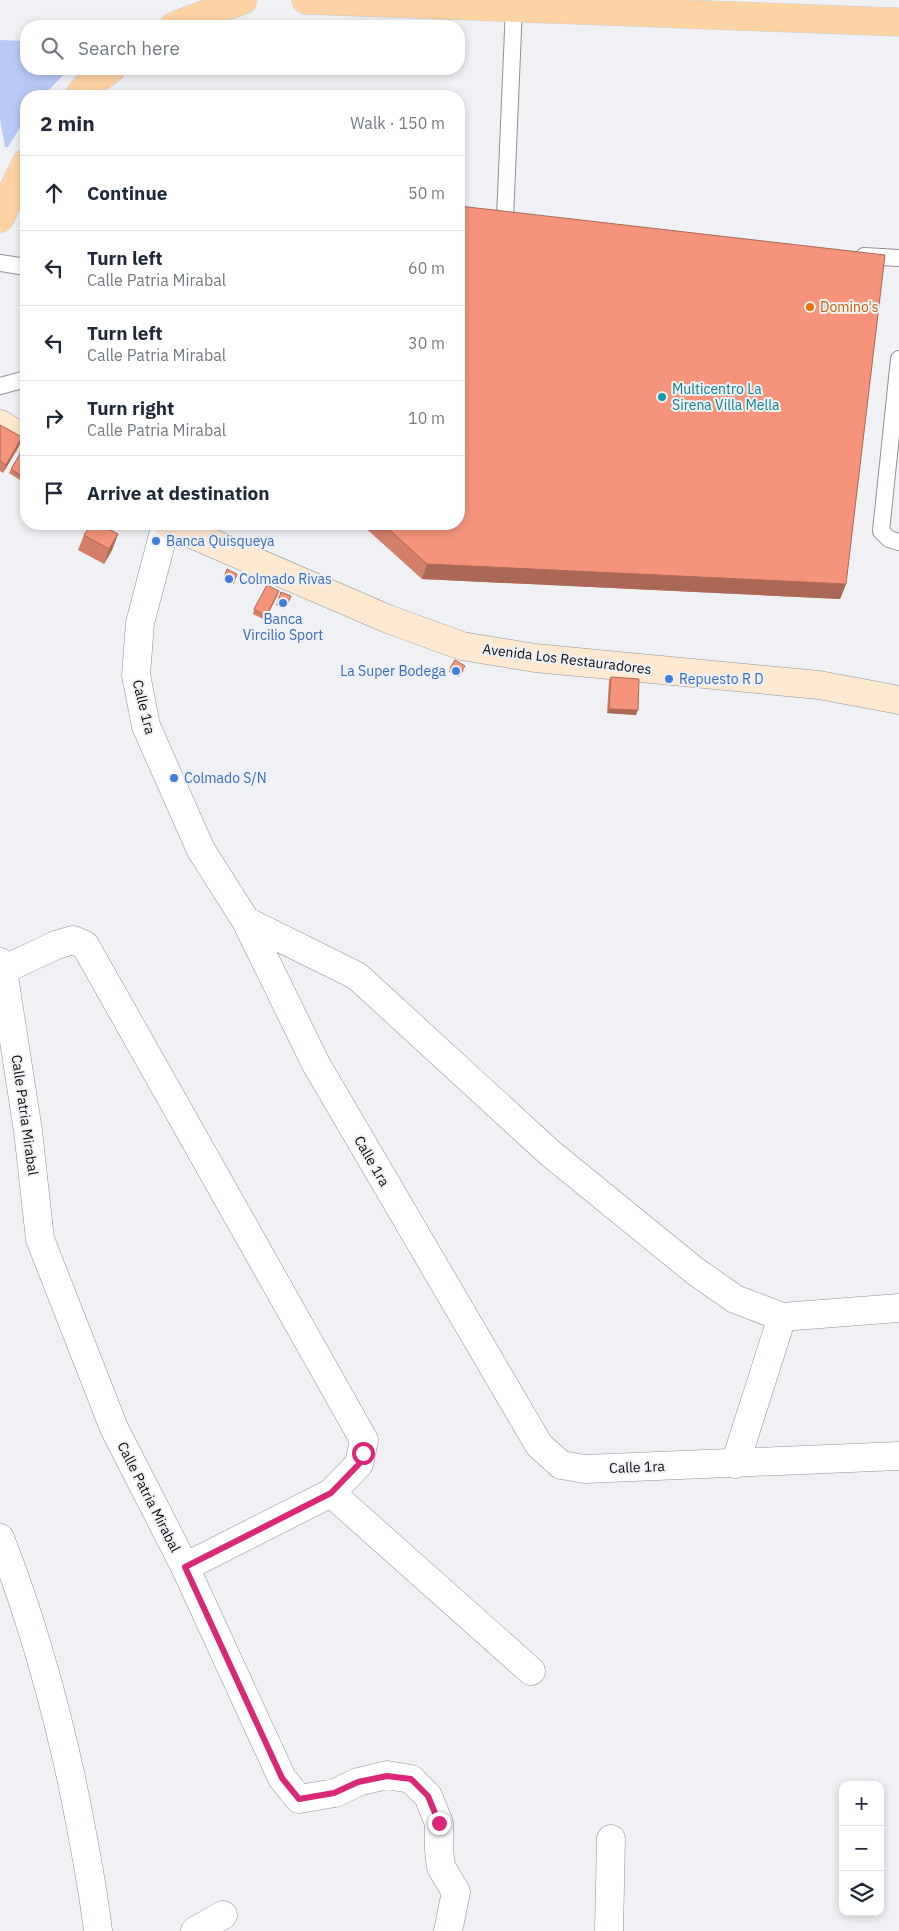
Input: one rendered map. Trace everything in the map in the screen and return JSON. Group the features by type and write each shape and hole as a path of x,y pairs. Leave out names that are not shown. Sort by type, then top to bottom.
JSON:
{"main road":[{"path":"190,20 243,0"},
{"path":"306,0 899,22"},
{"path":"84,90 103,75"},
{"path":"0,218 20,176"}],"street":[{"path":"0,424 20,436"},
{"name":"Calle 1ra","path":"165,530 140,623 136,675 146,726 201,850 246,922 316,1064 539,1445 561,1465 585,1469 899,1456"},
{"name":"Avenida Los Restauradores","path":"181,530 388,619 462,646 535,658 819,685 899,700"},
{"path":"246,922 357,976 550,1153 695,1271 735,1299 782,1317 899,1308"},
{"path":"1,966 73,940 85,946 364,1440 359,1464 331,1493 185,1567"},
{"name":"Calle Patria Mirabal","path":"1,966 28,1131 40,1239 114,1428 185,1567 282,1778 299,1799 334,1793 358,1782 387,1776 411,1779 428,1796 439,1823 439,1850 442,1867 456,1892 448,1931"},
{"path":"735,1464 782,1317"},
{"path":"331,1493 531,1671"},
{"path":"0,1538 16,1579 56,1708 80,1822 98,1931"},
{"path":"609,1931 611,1840"},
{"path":"196,1931 224,1916"}],"lane":[{"path":"505,218 514,7"},
{"path":"487,216 524,221"},
{"path":"850,255 899,258"},
{"path":"0,263 20,266"},
{"path":"899,359 881,531 889,539 899,542"},
{"path":"0,386 20,381"}],"shaded area":[{"path":"0,40 20,41 20,75 63,75 49,90 20,90 20,128 8,147 5,147 0,119"}],"building":[{"name":"Multicentro La Sirena Villa Mella","path":"465,207 885,255 846,584 427,564 390,530 465,530"},
{"path":"0,425 20,436 20,440 6,465 0,461"},
{"path":"20,454 20,475 11,469"},
{"path":"87,530 110,530 118,534 109,549 84,535"},
{"path":"227,569 237,574 235,579 225,575"},
{"path":"267,585 279,591 266,616 254,609"},
{"path":"281,592 291,596 287,605 278,601"},
{"path":"455,660 465,666 460,673 450,668"},
{"path":"611,677 639,679 638,710 609,709"}],"place":[{"name":"Domino's","path":"810,307"},
{"name":"Multicentro La Sirena Villa Mella","path":"662,397"},
{"name":"Banca Quisqueya","path":"156,541"},
{"name":"Colmado Rivas","path":"229,579"},
{"name":"Banca Vircilio Sport","path":"283,603"},
{"name":"La Super Bodega","path":"456,671"},
{"name":"Repuesto R D","path":"669,679"},
{"name":"Colmado S/N","path":"174,778"}],"route":[{"path":"363,1453 359,1464 331,1493 185,1567 282,1778 299,1799 334,1793 358,1782 387,1776 411,1779 428,1796 439,1823"}]}
